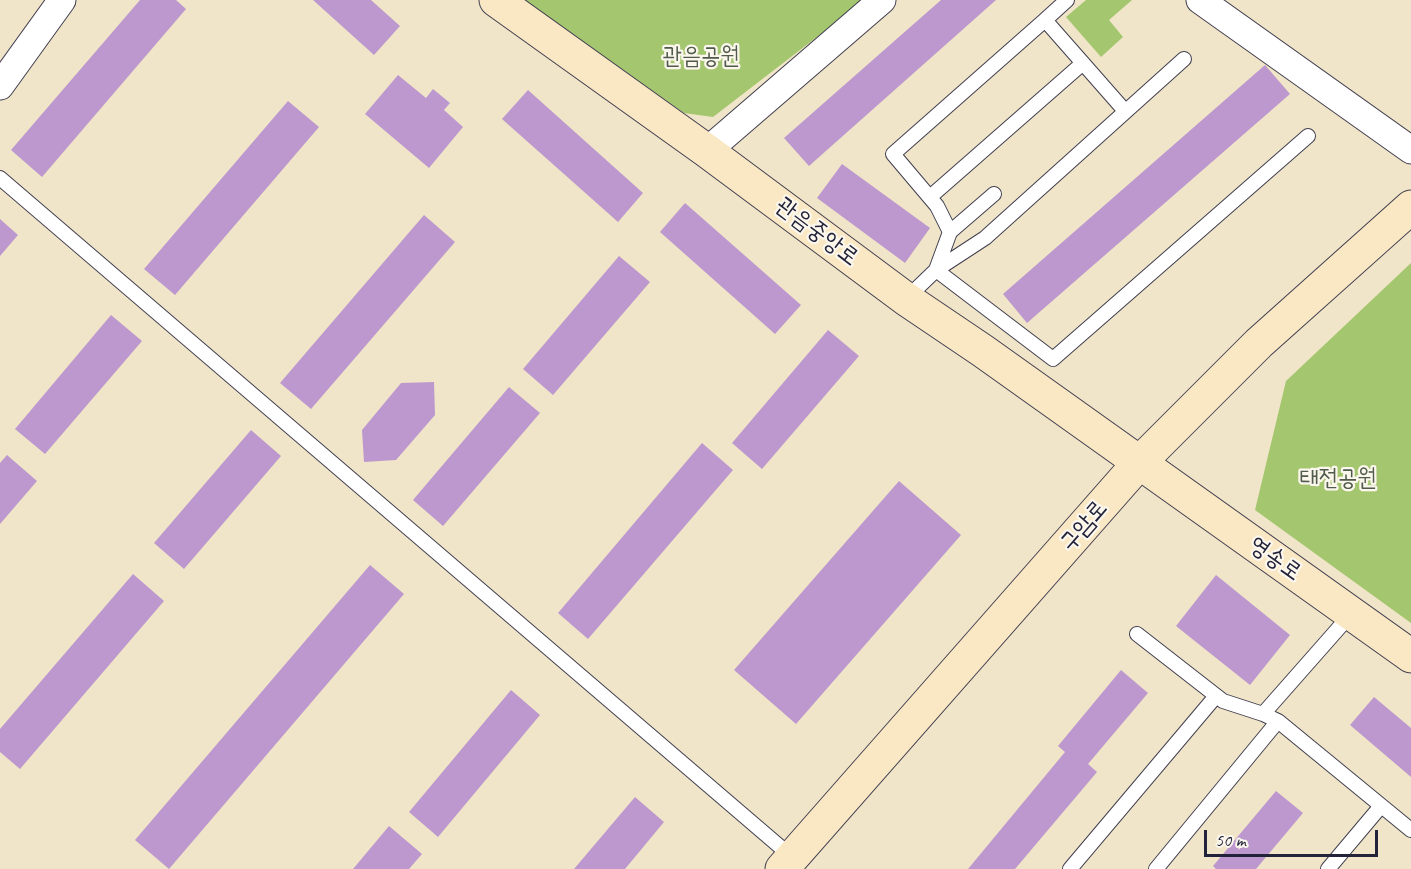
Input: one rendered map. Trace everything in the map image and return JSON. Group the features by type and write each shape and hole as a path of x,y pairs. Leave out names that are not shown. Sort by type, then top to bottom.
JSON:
{"main road":[{"name":"관음중앙로","path":"496,0 707,151 906,298 1139,463"},
{"name":"구암로","path":"787,863 1139,463 1259,343 1411,207"},
{"name":"영송로","path":"1139,463 1411,656"}],"street":[{"path":"0,86 62,0"},
{"path":"707,151 882,0"},
{"path":"1200,0 1411,150"}],"lane":[{"path":"950,232 937,206 893,154 1067,0"},
{"path":"1045,20 1125,111"},
{"path":"906,298 936,270 985,238 1184,59"},
{"path":"930,197 1083,63"},
{"path":"936,270 1053,359 1308,136"},
{"path":"0,178 787,863"},
{"path":"936,270 950,232 994,194"},
{"path":"1263,714 1352,613"},
{"path":"1137,634 1223,701 1278,721 1411,830"},
{"path":"1070,869 1216,696"},
{"path":"1156,869 1278,721"},
{"path":"1328,869 1381,806"}],"green space":[{"name":"관음공원","path":"524,0 865,0 713,117 684,113"},
{"path":"1086,0 1132,0 1109,20 1123,37 1101,57 1066,17"},
{"name":"태전공원","path":"1411,263 1411,623 1255,510 1286,381"}],"building":[{"path":"140,0 176,0 186,9 42,177 11,150"},
{"path":"313,0 371,0 400,26 374,55"},
{"path":"941,0 996,0 809,166 784,138"},
{"path":"1265,65 1290,94 1027,323 1003,294"},
{"path":"398,75 426,98 433,89 450,103 444,110 463,127 429,168 365,114"},
{"path":"528,90 643,193 618,222 502,119"},
{"path":"288,101 319,127 175,295 144,269"},
{"path":"842,164 930,228 905,263 817,198"},
{"path":"685,203 801,305 775,334 660,232"},
{"path":"424,215 455,242 311,409 280,383"},
{"path":"0,219 18,235 0,256"},
{"path":"619,256 650,282 553,395 523,369"},
{"path":"111,315 142,341 45,454 15,429"},
{"path":"828,330 859,356 762,469 732,443"},
{"path":"434,382 435,415 396,460 364,462 362,430 401,383"},
{"path":"509,387 540,413 443,526 413,500"},
{"path":"251,430 281,456 184,569 154,543"},
{"path":"702,443 733,470 588,639 558,613"},
{"path":"7,455 37,481 0,524 0,463"},
{"path":"899,481 961,535 796,724 734,670"},
{"path":"370,565 404,594 169,869 135,840"},
{"path":"133,574 164,601 20,769 0,752 0,729"},
{"path":"1216,575 1290,635 1250,685 1176,626"},
{"path":"1121,670 1148,693 1088,764 1097,772 1015,869 968,869 1065,752 1058,746"},
{"path":"511,690 540,715 438,837 409,812"},
{"path":"1374,697 1411,728 1411,777 1350,725"},
{"path":"1276,791 1303,813 1256,869 1216,869 1213,866"},
{"path":"635,797 664,822 625,869 574,869"},
{"path":"389,826 422,854 409,869 353,869"}]}
